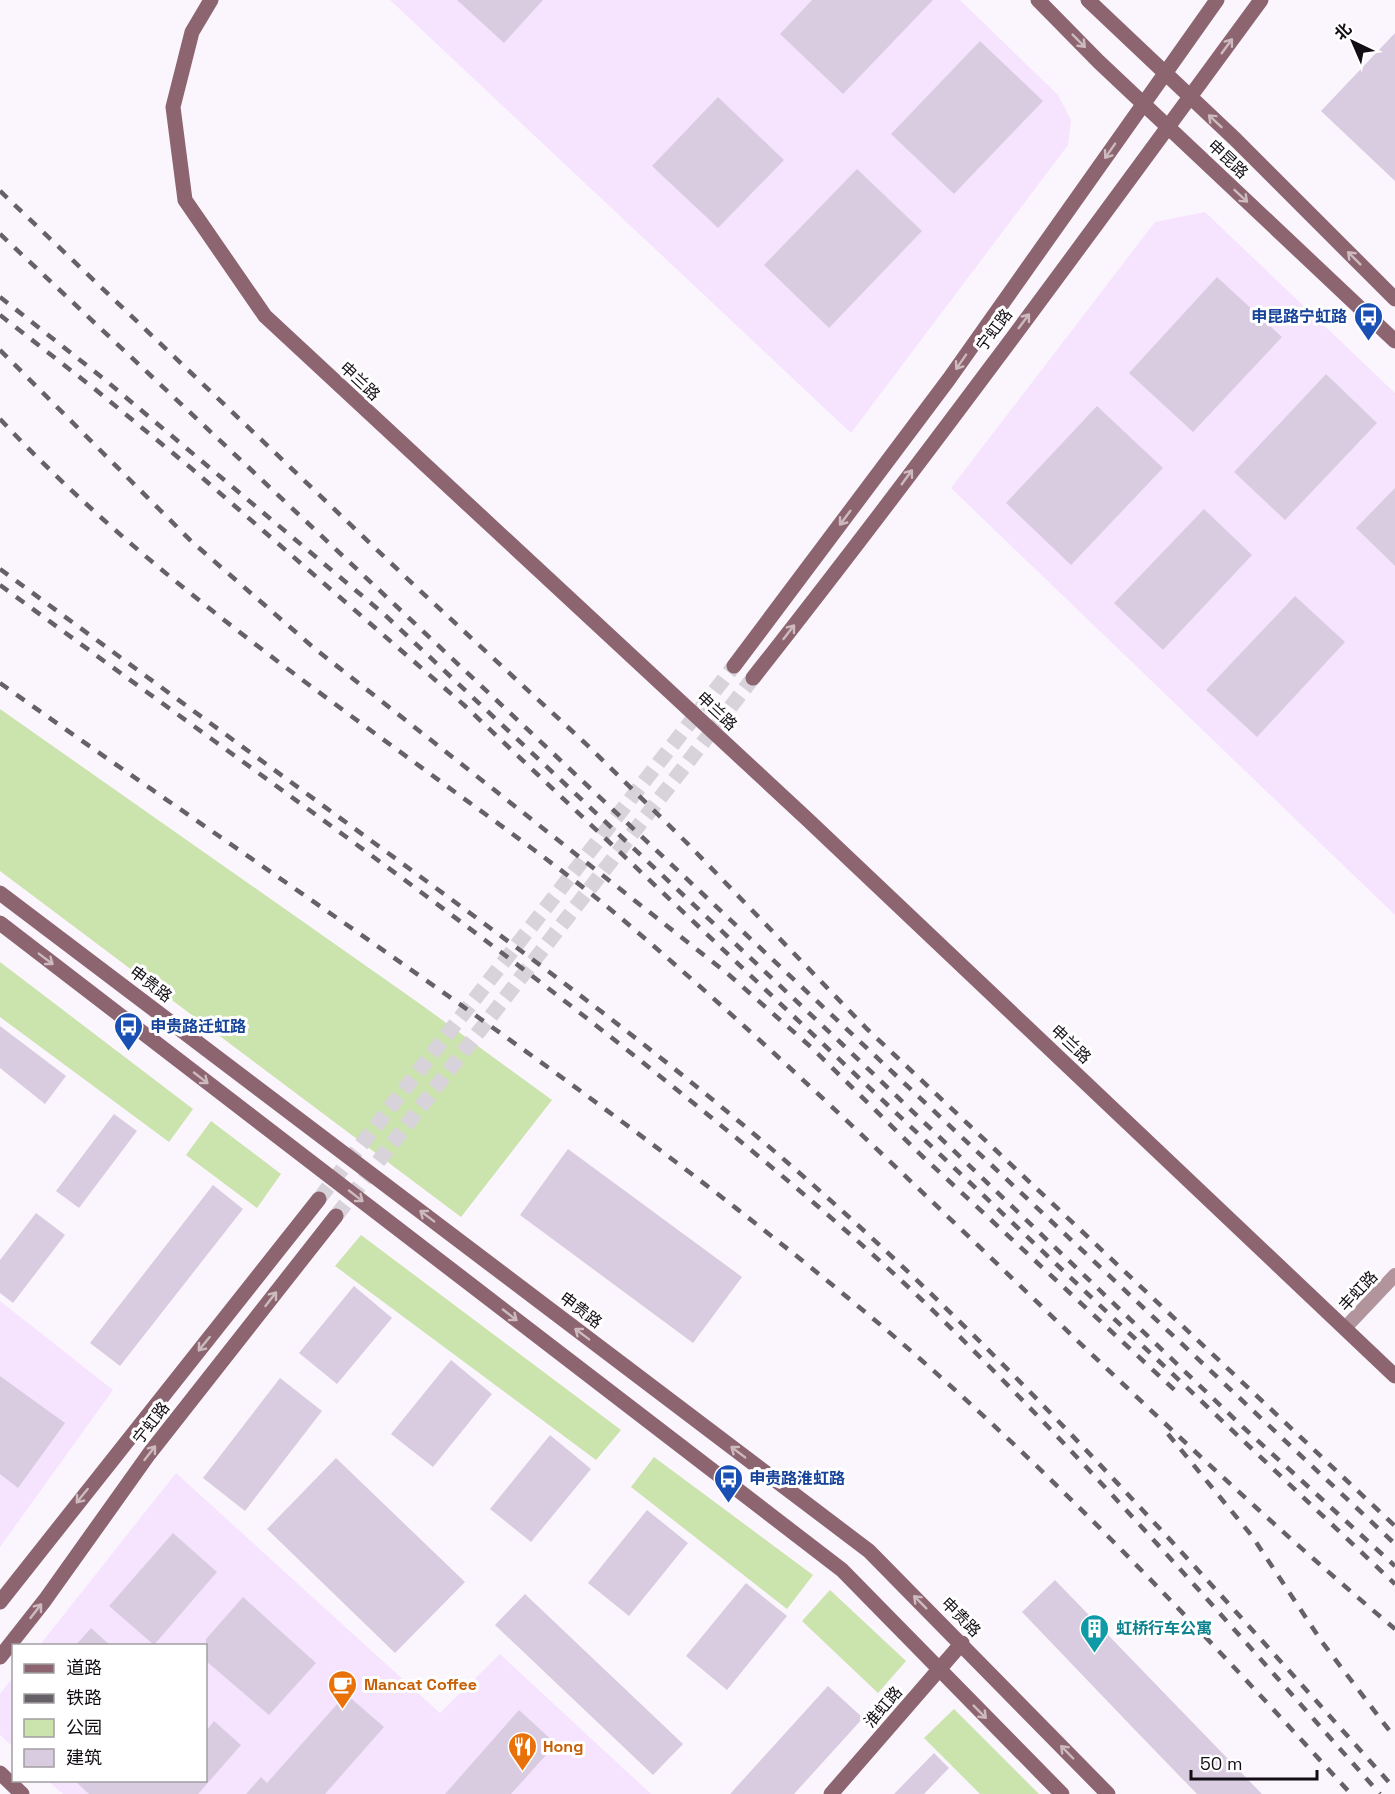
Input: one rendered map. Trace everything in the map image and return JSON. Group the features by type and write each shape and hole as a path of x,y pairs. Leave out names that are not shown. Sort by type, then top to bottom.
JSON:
{"main road":[{"name":"申兰路","path":"211,0 192,32 173,107 185,200 265,316 807,819 1395,1376"},
{"name":"申昆路","path":"1038,0 1167,127 1395,341"},
{"name":"申昆路","path":"1088,0 1236,140 1395,300"},
{"name":"宁虹路","path":"734,666 949,379 1217,0"},
{"name":"宁虹路","path":"753,678 1129,183 1167,127 1261,0"},
{"name":"申贵路","path":"0,892 869,1551 1108,1794"},
{"path":"0,923 842,1570 1062,1794"},
{"name":"宁虹路","path":"0,1602 319,1199"},
{"name":"宁虹路","path":"0,1657 45,1600 149,1454 336,1216"},
{"name":"淮虹路","path":"831,1794 962,1643"},
{"path":"0,1773 22,1794"}],"street":[{"name":"丰虹路","path":"1345,1328 1395,1275"}],"shaded area":[{"path":"390,0 960,0 1058,95 1071,120 1068,145 851,433"},
{"path":"1205,212 1395,393 1395,915 951,488 1155,222"},
{"path":"0,1301 113,1390 0,1547"},
{"path":"176,1473 440,1713 500,1654 651,1794 63,1794 49,1782 207,1782 207,1644 41,1644"},
{"path":"12,1678 12,1746 0,1735 0,1694"}],"green space":[{"path":"0,709 423,1006 552,1100 461,1217 0,871"},
{"path":"0,962 193,1109 169,1142 0,1017"},
{"path":"211,1121 281,1174 257,1208 186,1155"},
{"path":"361,1235 621,1430 596,1460 335,1266"},
{"path":"654,1457 813,1575 787,1609 631,1487"},
{"path":"830,1590 906,1661 878,1693 802,1621"},
{"path":"954,1709 1039,1794 980,1794 924,1738"}],"building":[{"path":"457,0 543,0 504,43"},
{"path":"812,0 933,0 843,94 780,34"},
{"path":"1395,33 1395,181 1321,111"},
{"path":"980,41 1043,101 954,194 891,134"},
{"path":"718,97 784,160 718,228 652,166"},
{"path":"857,169 922,231 829,328 764,265"},
{"path":"1217,277 1282,337 1193,432 1129,373"},
{"path":"1326,374 1377,423 1285,520 1234,472"},
{"path":"1097,406 1163,468 1071,565 1006,503"},
{"path":"1395,488 1395,566 1356,528"},
{"path":"1204,509 1252,555 1163,650 1114,603"},
{"path":"1295,596 1345,642 1257,737 1206,690"},
{"path":"0,1026 66,1076 45,1104 0,1068"},
{"path":"114,1114 137,1131 79,1208 56,1191"},
{"path":"568,1149 742,1277 693,1343 520,1215"},
{"path":"213,1185 243,1209 120,1366 90,1343"},
{"path":"36,1213 65,1235 13,1303 0,1293 0,1260"},
{"path":"354,1286 392,1318 337,1384 299,1353"},
{"path":"451,1360 492,1394 433,1467 391,1434"},
{"path":"0,1376 65,1423 18,1488 0,1474"},
{"path":"280,1378 322,1411 245,1511 203,1478"},
{"path":"550,1435 591,1469 531,1542 490,1509"},
{"path":"336,1458 465,1582 395,1653 267,1529"},
{"path":"647,1510 688,1543 629,1616 588,1583"},
{"path":"173,1533 217,1572 155,1644 109,1606"},
{"name":"虹桥行车公寓","path":"1055,1580 1262,1794 1197,1794 1134,1729 1022,1612"},
{"path":"746,1583 787,1616 727,1690 686,1656"},
{"path":"525,1594 683,1744 653,1775 495,1625"},
{"path":"243,1597 316,1663 269,1715 207,1662 206,1639"},
{"path":"91,1628 109,1644 77,1644"},
{"path":"828,1686 863,1718 794,1794 730,1794"},
{"path":"346,1694 384,1727 325,1794 246,1794 261,1777 267,1783"},
{"path":"519,1710 556,1744 511,1794 445,1794"},
{"path":"214,1721 241,1745 198,1794 89,1794 76,1782 207,1782 207,1730"},
{"path":"934,1753 949,1768 924,1794 894,1794"}],"tunnel":[{"path":"319,1199 734,666"},
{"path":"336,1216 753,678"}],"railway":[{"path":"0,191 415,586 585,743 688,844 867,1029 1395,1526"},
{"path":"0,234 1395,1544"},
{"path":"0,297 104,379 385,615 841,1043 1244,1428 1395,1566"},
{"path":"0,315 191,468 464,705 1395,1584"},
{"path":"0,350 191,541 314,648 728,974 812,1048 921,1155 1181,1396"},
{"path":"0,419 103,519 213,612 556,867 622,919 818,1094 1199,1455 1395,1629"},
{"path":"0,569 565,984 658,1055 835,1205 920,1283 1083,1447 1395,1789"},
{"path":"0,585 487,941 681,1093 854,1238 981,1358 1098,1480 1380,1794"},
{"path":"0,683 559,1076 669,1157 883,1327 946,1381 1066,1495 1182,1612 1351,1794"},
{"path":"1168,1434 1252,1536 1322,1642 1395,1738"}],"place":[{"name":"申昆路宁虹路","path":"1368,342"},
{"name":"申贵路迁虹路","path":"129,1052"},
{"name":"申贵路淮虹路","path":"728,1504"},
{"name":"虹桥行车公寓","path":"1095,1654"},
{"name":"Mancat Coffee","path":"343,1710"},
{"name":"Hong","path":"522,1772"}]}
